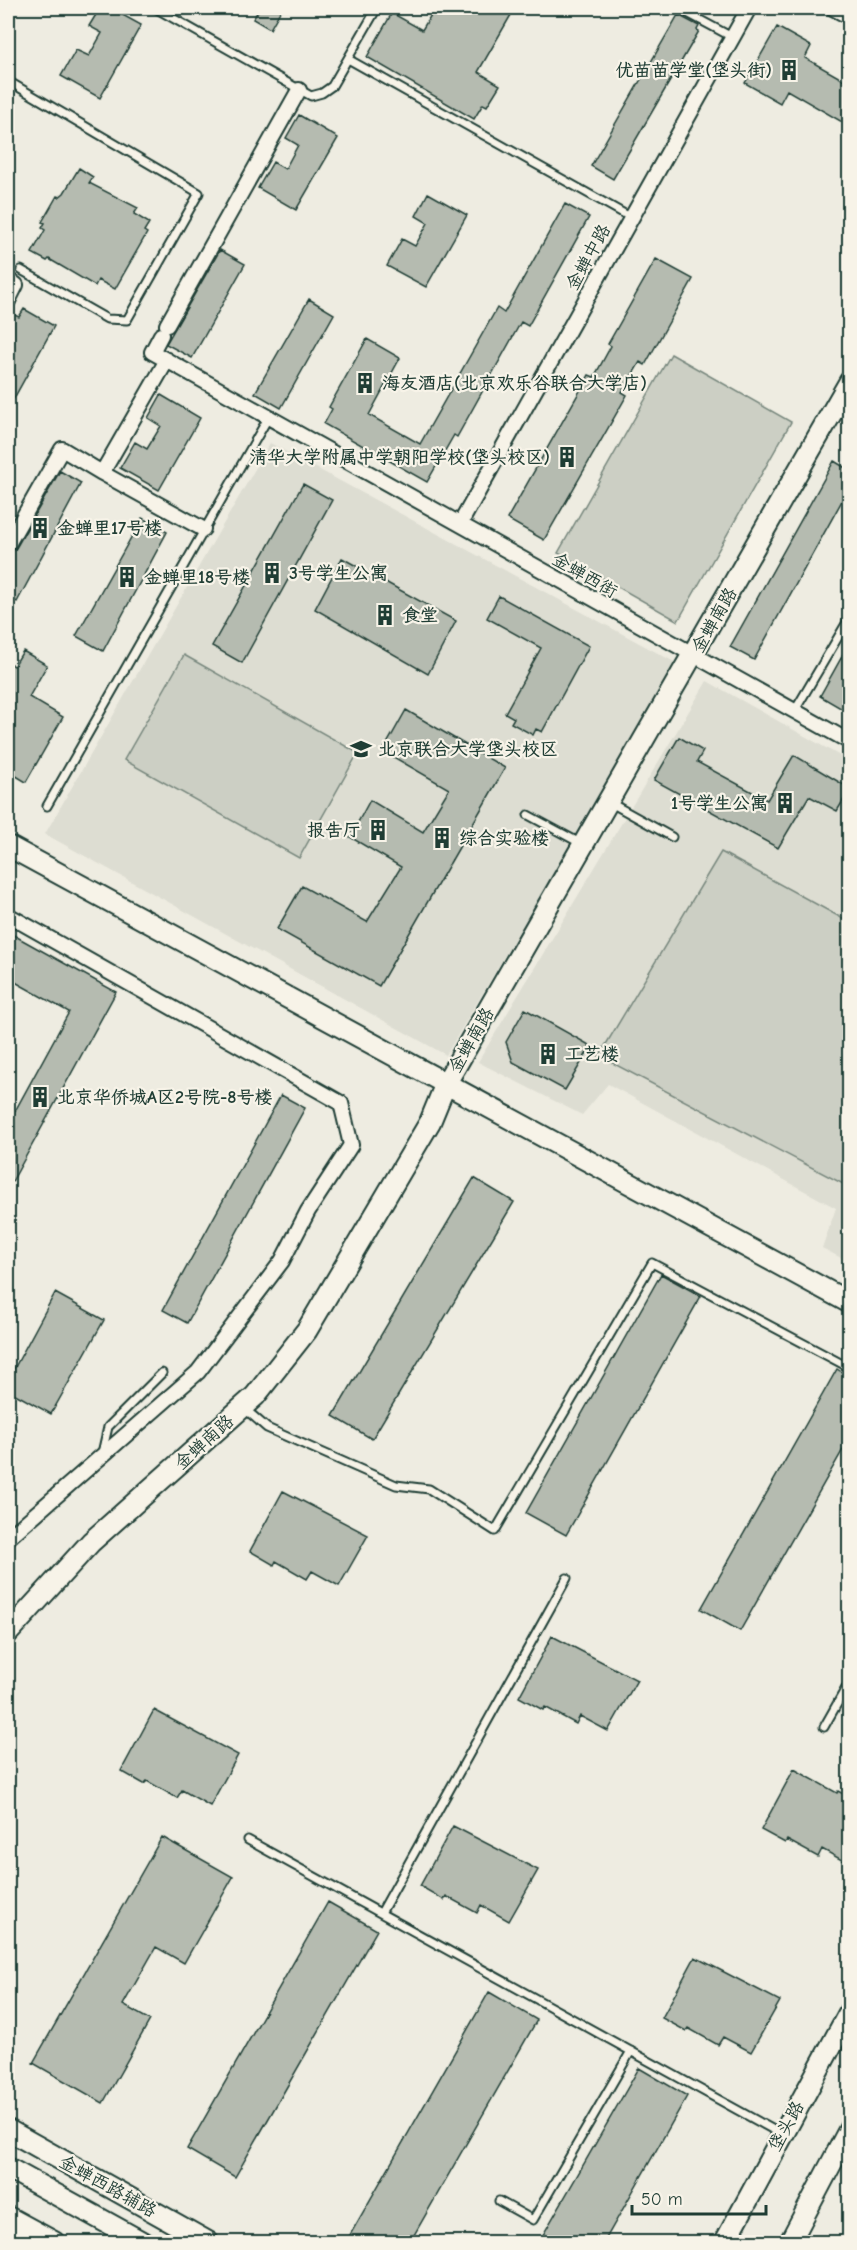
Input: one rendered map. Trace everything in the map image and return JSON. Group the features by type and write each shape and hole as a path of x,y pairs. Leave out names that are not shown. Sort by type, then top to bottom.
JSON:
{"street":[{"name":"金蝉中路","path":"460,524 749,8"},
{"path":"833,8 849,17"},
{"path":"102,473 167,360 152,352 299,90"},
{"path":"8,280 16,285 8,301"},
{"name":"金蝉西街","path":"167,360 693,657 849,742"},
{"name":"金蝉南路","path":"8,1633 91,1542 243,1407 307,1330 429,1122 446,1083 693,657 849,381"},
{"path":"8,544 62,449 203,529"},
{"path":"8,846 849,1304"},
{"path":"8,915 341,1103 351,1144 308,1211 282,1261 198,1372 8,1538"},
{"name":"垡头路","path":"725,2242 849,2011"},
{"path":"790,2242 849,2128"},
{"name":"金蝉西路辅路","path":"8,2130 208,2242"},
{"path":"8,2168 142,2242"},
{"path":"8,2217 54,2242"}],"lane":[{"path":"155,8 311,96 322,93 332,86 377,8"},
{"path":"678,8 732,38"},
{"path":"348,59 630,217"},
{"path":"8,81 199,193 127,320 107,319 21,270"},
{"path":"47,806 268,418"},
{"path":"794,712 849,617"},
{"path":"609,802 672,837"},
{"path":"528,815 584,845"},
{"path":"243,1407 267,1428 396,1485 429,1489 495,1531 652,1263 849,1368"},
{"path":"102,1455 108,1427 162,1373"},
{"path":"381,1913 567,1578"},
{"path":"824,1727 849,1681"},
{"path":"248,1840 781,2134"},
{"path":"499,2201 533,2220 630,2051"}],"shaded area":[{"path":"671,354 791,422 678,621 558,553"},
{"name":"北京联合大学垡头校区","path":"270,443 678,664 446,1055 45,834"},
{"path":"184,655 358,753 299,858 124,760"},
{"path":"707,681 849,761 849,1262 822,1248 836,1208 608,1084 582,1115 478,1062"},
{"path":"721,852 849,922 849,1187 599,1056"}],"building":[{"path":"100,8 110,8 141,25 100,98 61,76 76,50 89,56 102,33 89,26"},
{"path":"260,8 282,8 270,29 253,19"},
{"path":"435,8 515,8 478,72 500,85 487,106 483,104 474,119 367,57 392,13 422,30"},
{"path":"678,15 699,26 697,30 699,31 613,179 591,166"},
{"name":"优苗苗学堂(垡头街)","path":"777,27 811,46 805,58 849,83 849,126 787,90 780,103 745,83"},
{"path":"299,115 338,138 296,210 258,188 273,162 285,169 298,145 286,138"},
{"path":"79,168 93,177 89,183 138,208 134,214 149,223 144,231 147,233 115,289 98,280 95,286 49,259 47,261 32,253 45,230 42,228 45,223 42,222 57,196 64,193"},
{"path":"428,193 467,215 426,287 387,266 402,239 415,246 428,223 416,216"},
{"path":"565,204 589,217 528,326 521,322 457,437 454,435 427,482 324,424 332,409 329,407 367,339 400,358 369,415 420,444 497,308 504,313"},
{"path":"220,250 245,264 192,358 166,344"},
{"name":"清华大学附属中学朝阳学校(垡头校区)","path":"656,259 693,279 645,365 640,362 622,392 627,395 544,540 507,519 589,375 594,377 611,346 608,344"},
{"path":"309,299 334,314 281,408 255,393"},
{"path":"24,309 54,326 8,409 8,323 12,314 19,317"},
{"path":"161,395 200,418 159,490 120,468 135,442 147,449 161,426 148,418"},
{"path":"834,461 849,470 849,488 754,660 730,647"},
{"name":"金蝉里17号楼","path":"60,471 81,483 17,602 8,596 8,554 16,548"},
{"name":"3号学生公寓","path":"303,484 332,500 242,663 212,646"},
{"name":"金蝉里18号楼","path":"142,518 167,532 103,651 76,636"},
{"name":"食堂","path":"342,558 456,621 428,674 315,609"},
{"path":"499,596 589,646 542,732 536,729 533,735 511,723 514,718 505,713 541,648 487,618"},
{"path":"849,644 849,700 844,710 820,696"},
{"path":"23,651 47,665 29,697 63,717 26,782 8,771 8,662 14,666"},
{"name":"综合实验楼","path":"406,710 505,768 379,986 277,929 302,886 367,922 401,867 350,837 370,800 423,832 449,789 383,751"},
{"path":"679,737 703,751 697,762 767,800 794,755 849,788 849,791 837,811 809,796 778,848 654,780"},
{"path":"8,932 116,992 8,1189 8,1124 69,1012 8,978"},
{"name":"工艺楼","path":"525,1009 591,1046 565,1090 513,1062 506,1042"},
{"path":"281,1095 305,1108 187,1323 163,1310"},
{"path":"474,1178 514,1202 372,1439 333,1416"},
{"path":"661,1274 701,1296 566,1535 526,1513"},
{"path":"55,1293 104,1320 51,1414 8,1390 8,1380"},
{"path":"837,1369 849,1377 849,1439 740,1631 701,1609"},
{"path":"283,1491 368,1535 339,1586 312,1571 307,1579 276,1561 274,1565 250,1551"},
{"path":"552,1636 637,1680 608,1731 580,1716 576,1724 545,1707 543,1710 519,1697"},
{"path":"154,1710 238,1755 210,1806 182,1790 177,1798 147,1781 144,1784 121,1771"},
{"path":"794,1769 837,1793 838,1791 849,1797 849,1864 822,1849 818,1857 787,1840 785,1843 761,1830"},
{"path":"453,1826 538,1870 509,1921 481,1905 477,1913 446,1896 444,1900 420,1886"},
{"path":"162,1837 233,1877 184,1963 156,1947 123,2005 150,2020 103,2103 33,2063"},
{"path":"328,1902 377,1930 235,2177 187,2149"},
{"path":"695,1957 780,2001 751,2052 723,2037 718,2045 688,2028 686,2031 662,2018"},
{"path":"489,1992 537,2020 410,2242 346,2242"},
{"path":"639,2068 687,2096 604,2242 539,2242"}],"place":[{"name":"优苗苗学堂(垡头街)","path":"789,70"},
{"name":"海友酒店(北京欢乐谷联合大学店)","path":"365,383"},
{"name":"清华大学附属中学朝阳学校(垡头校区)","path":"567,457"},
{"name":"金蝉里17号楼","path":"40,528"},
{"name":"3号学生公寓","path":"272,573"},
{"name":"金蝉里18号楼","path":"127,577"},
{"name":"食堂","path":"385,615"},
{"name":"北京联合大学垡头校区","path":"361,749"},
{"name":"1号学生公寓","path":"785,803"},
{"name":"报告厅","path":"378,830"},
{"name":"综合实验楼","path":"442,838"},
{"name":"工艺楼","path":"548,1054"},
{"name":"北京华侨城A区2号院-8号楼","path":"40,1097"}]}
